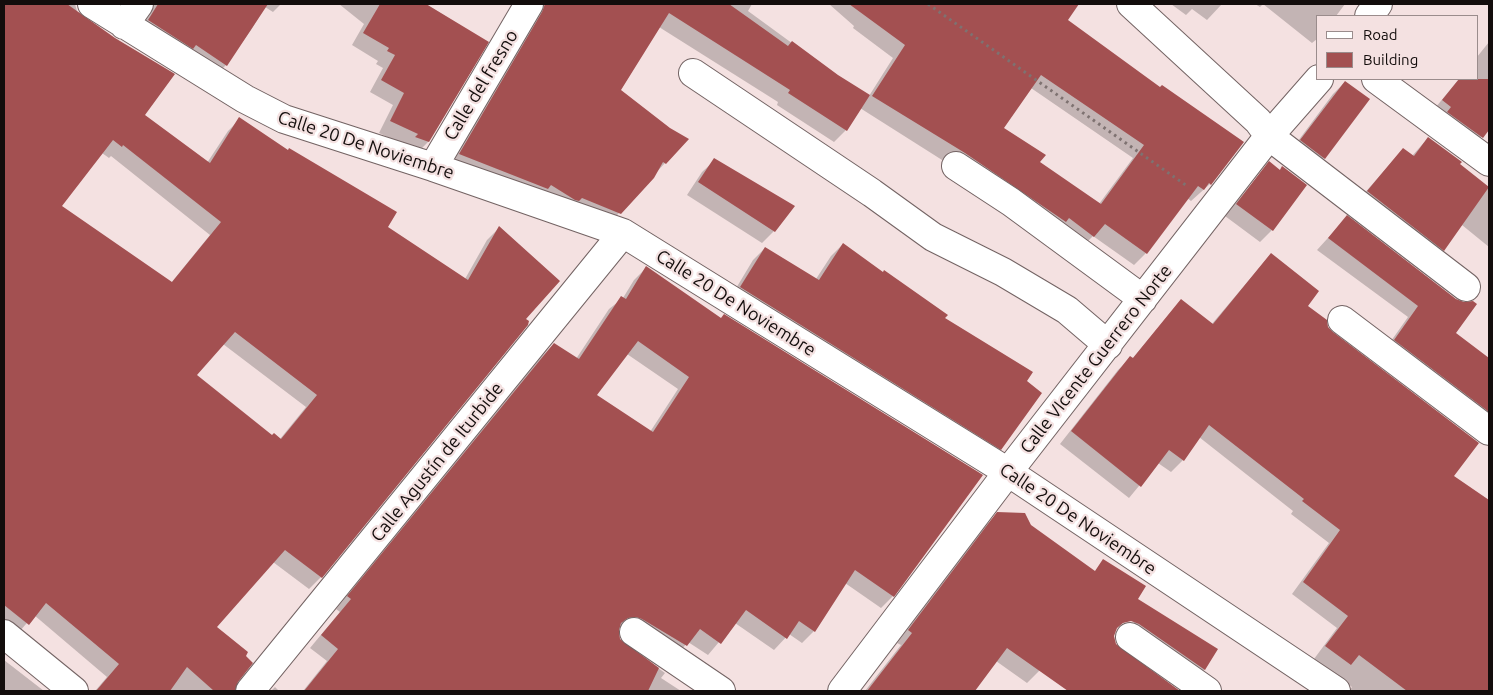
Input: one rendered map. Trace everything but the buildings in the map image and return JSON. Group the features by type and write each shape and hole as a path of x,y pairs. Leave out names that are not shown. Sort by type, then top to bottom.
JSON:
{"street":[{"name":"Calle 20 De Noviembre","path":"92,4 132,15 264,111 284,120 433,167 623,234 1008,472 1336,691"},
{"name":"Calle del fresno","path":"433,167 529,4"},
{"path":"1130,4 1258,121 1269,136 1466,287"},
{"path":"1370,15 1378,4"},
{"path":"692,73 872,193 933,237 1003,272 1068,310 1108,345"},
{"name":"Calle VIcente Guerrero Norte","path":"842,691 1008,472 1216,207 1269,136 1318,80"},
{"path":"1377,80 1489,162"},
{"path":"956,166 1011,202 1143,299"},
{"name":"Calle Agustín de Iturbide","path":"250,691 623,234"},
{"path":"1342,320 1489,431"},
{"path":"634,632 721,691"},
{"path":"4,634 74,691"},
{"path":"1130,637 1207,691"}],"path":[{"path":"928,4 1216,207"}]}
